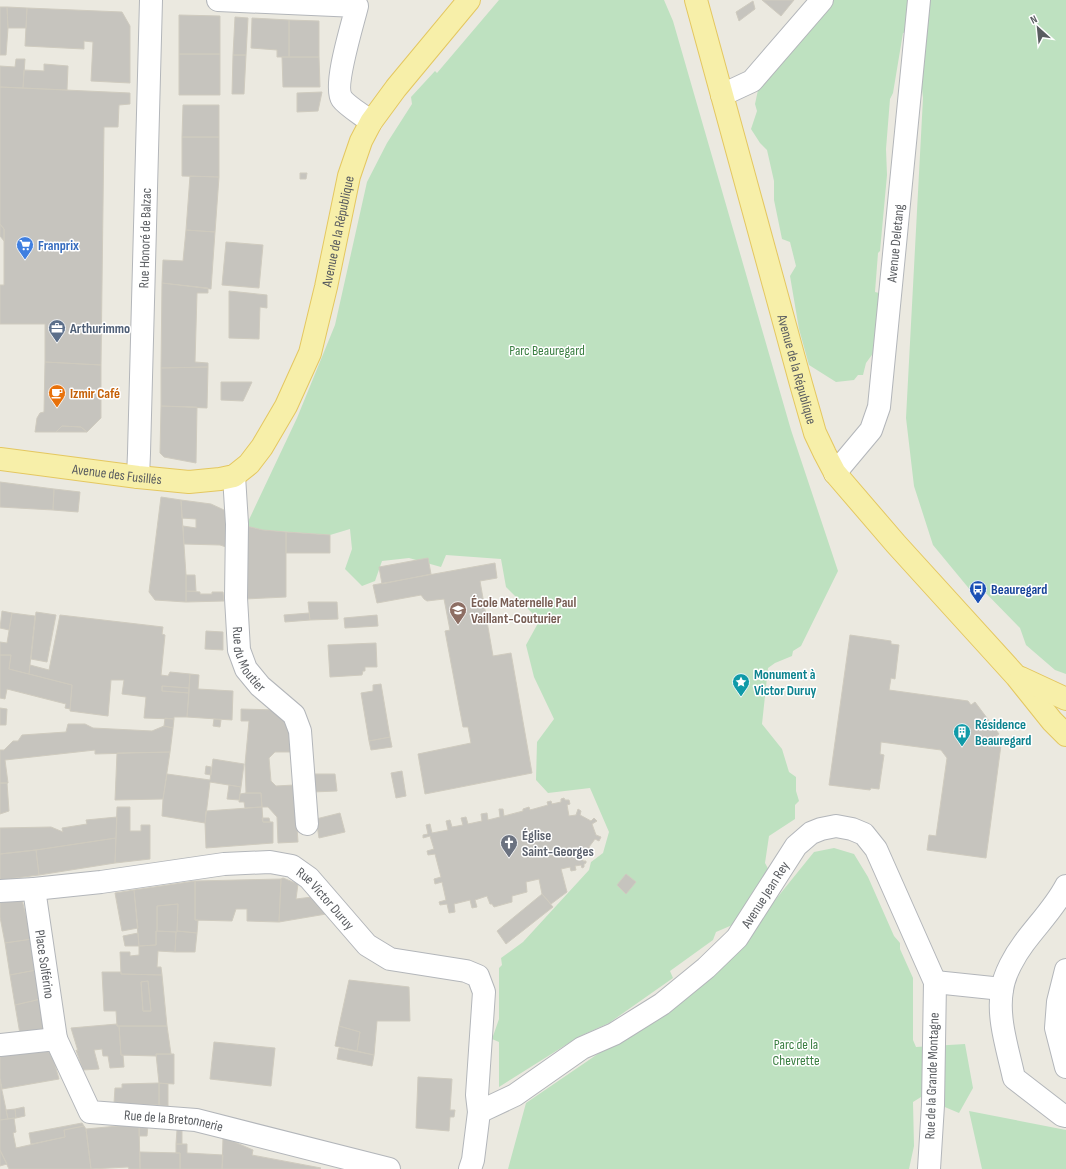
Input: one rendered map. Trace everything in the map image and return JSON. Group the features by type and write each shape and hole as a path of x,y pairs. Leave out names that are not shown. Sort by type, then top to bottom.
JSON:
{"main road":[{"name":"Avenue de la République","path":"234,476 248,464 262,447 286,406 310,353 326,287 349,176 361,141 371,122 396,88 469,0"},
{"name":"Avenue de la République","path":"696,0 800,384 816,433 825,454 835,473 896,544 1016,676 1052,721 1066,735"},
{"name":"Avenue des Fusillés","path":"0,459 189,482 234,476"},
{"path":"1016,676 1066,699"}],"street":[{"name":"Rue Honoré de Balzac","path":"138,477 151,0"},
{"path":"218,0 357,6 340,78 339,90 342,99 371,122"},
{"path":"722,95 752,81 822,0"},
{"name":"Avenue Deletang","path":"835,473 871,430 880,407 919,0"},
{"name":"Rue du Moutier","path":"234,476 237,524 236,598 238,650 246,669 260,686 294,715 300,731 307,824"},
{"name":"Avenue Jean Rey","path":"479,1112 515,1095 582,1048 614,1034 656,1008 706,968 737,938 796,846 811,833 821,829 836,826 852,829 864,834 876,849 935,982"},
{"name":"Rue Victor Duruy","path":"0,891 101,882 224,864 270,862 292,866 309,878 367,945 378,952 390,958 466,971 478,976 484,992 477,1095 479,1112"},
{"path":"1066,886 1061,896 1024,944 1009,968 1002,989 1001,1020 1014,1078 1062,1115 1066,1116"},
{"name":"Place Solférino","path":"34,889 56,1039"},
{"path":"1066,970 1058,1002 1056,1028 1066,1067"},
{"path":"935,982 1002,989"},
{"name":"Rue de la Grande Montagne","path":"928,1169 933,1105 935,982"},
{"path":"0,1045 56,1039"},
{"name":"Rue de la Bretonnerie","path":"56,1039 90,1112 196,1120 389,1169"},
{"path":"470,1169 473,1160 479,1112"}],"green space":[{"name":"Parc Beauregard","path":"499,0 664,0 673,21 791,430 838,571 801,646 793,651 792,656 775,663 768,668 762,724 782,749 789,772 796,777 796,791 799,801 795,805 795,819 769,836 765,863 778,887 737,923 716,932 713,940 670,971 673,978 609,1023 580,1036 499,1087 499,1042 492,1039 499,1019 499,968 502,965 501,958 523,942 589,870 591,862 603,853 609,832 590,788 548,793 536,780 537,742 554,719 534,677 526,645 537,625 534,615 506,587 501,559 446,555 441,567 409,558 382,561 375,581 362,586 345,569 352,549 350,529 330,535 263,530 246,526 297,418 335,325 367,182 387,143 412,104 411,97 435,71 437,73"},
{"path":"832,0 1066,0 1066,674 1055,670 1026,645 1020,628 978,585 971,591 933,545 914,486 906,418 923,98 920,29 903,33 893,93 890,99 886,149 887,175 875,292 879,293 874,352 866,363 863,375 858,375 854,380 836,382 809,365 799,329 790,276 796,266 790,242 782,239 774,200 774,181 767,150 760,143 751,129 757,111 755,104 758,90"},
{"name":"Parc de la Chevrette","path":"834,848 854,854 868,877 894,936 900,943 900,949 913,978 913,1040 916,1047 965,1044 973,1088 959,1113 921,1097 913,1102 914,1146 909,1169 508,1169 526,1103 649,1019 734,951 814,852"},
{"path":"969,1111 1066,1130 1066,1169 982,1169"}],"building":[{"path":"762,0 794,0 781,16"},
{"path":"753,1 755,9 739,21 736,12"},
{"path":"0,7 7,7 8,28 6,55 0,55"},
{"path":"7,7 27,8 26,28 8,28"},
{"path":"27,8 122,12 130,26 130,83 91,81 93,42 84,41 84,49 25,46"},
{"path":"179,15 220,16 220,54 179,54"},
{"path":"235,17 248,18 246,55 233,55"},
{"path":"252,18 289,20 289,57 277,57 277,50 251,48"},
{"path":"289,20 319,21 319,57 289,57"},
{"path":"179,54 220,54 220,95 179,95"},
{"path":"233,55 246,55 244,94 232,94"},
{"path":"282,57 319,57 320,87 283,87"},
{"path":"16,59 25,59 23,88 0,87 0,66 15,67"},
{"path":"44,64 68,66 67,90 23,88 24,70 44,71"},
{"path":"0,87 130,93 130,104 119,105 118,127 104,127 101,365 45,362 45,324 0,324 0,285 4,285 4,229 0,224"},
{"path":"322,92 318,111 297,112 297,93"},
{"path":"183,105 219,105 219,137 182,137"},
{"path":"182,137 219,137 219,177 182,176"},
{"path":"300,173 307,173 306,179 300,179"},
{"path":"190,176 219,177 215,232 186,230"},
{"path":"0,224 4,229 4,241 0,236"},
{"path":"186,230 215,232 211,289 162,283 163,260 183,261"},
{"path":"226,242 263,245 259,288 222,285"},
{"path":"162,283 208,288 208,293 197,293 195,362 208,363 208,367 161,368"},
{"path":"229,291 267,295 267,308 260,307 259,339 229,338"},
{"path":"45,362 101,365 101,418 87,432 81,427 62,426 56,432 35,432 37,418 40,413 44,412"},
{"path":"208,367 207,408 161,406 161,368"},
{"path":"221,382 252,382 243,401 221,400"},
{"path":"161,406 197,407 196,463 164,457 160,453"},
{"path":"62,426 81,427 87,432 56,432"},
{"path":"0,482 54,489 53,510 0,507"},
{"path":"54,489 80,492 78,512 53,510"},
{"path":"161,497 181,500 186,575 186,602 155,600 149,592"},
{"path":"181,500 211,504 224,510 230,525 229,548 220,545 184,544 183,526 196,528 196,519 182,518"},
{"path":"246,526 263,530 286,532 286,597 245,599"},
{"path":"286,532 330,535 330,553 286,553"},
{"path":"428,558 431,574 382,584 379,567"},
{"path":"495,563 497,578 480,581 493,656 511,653 532,773 425,794 418,754 471,743 468,727 463,727 445,631 450,630 444,599 427,601 421,595 377,603 373,585"},
{"path":"186,575 195,575 196,591 186,591"},
{"path":"186,591 200,592 200,594 223,592 224,601 186,602"},
{"path":"308,602 337,602 338,619 310,620"},
{"path":"2,611 12,613 9,630 0,628"},
{"path":"36,612 56,615 47,662 31,659"},
{"path":"12,613 35,616 29,674 9,669 11,655 0,655 0,642 7,643"},
{"path":"309,613 310,620 285,622 284,615"},
{"path":"60,615 163,627 162,634 165,635 161,675 168,676 170,672 190,674 189,688 162,686 162,691 189,693 187,717 174,717 174,719 144,718 146,697 122,694 124,680 111,680 108,716 70,711 72,685 29,674 30,665 49,670"},
{"path":"377,615 378,626 345,628 344,618"},
{"path":"206,631 223,632 223,650 205,649"},
{"name":"Résidence Beauregard","path":"850,635 891,641 891,644 899,645 895,679 891,678 889,690 968,701 971,705 975,702 999,734 995,737 1001,745 986,858 927,850 929,835 936,836 947,758 941,750 881,742 880,754 884,755 879,789 871,788 870,790 829,785"},
{"path":"376,643 377,667 365,667 365,671 363,671 362,675 330,677 328,645"},
{"path":"0,655 11,655 9,669 72,685 70,709 65,708 66,704 7,689 5,699 0,698"},
{"path":"190,674 199,675 198,689 233,691 232,720 187,717"},
{"path":"381,684 390,737 369,741 361,693 373,691 373,685"},
{"path":"162,686 189,688 189,693 162,691"},
{"path":"0,708 7,709 6,725 0,725"},
{"path":"241,709 277,710 292,722 293,752 275,752 269,758 271,781 276,786 294,785 298,842 278,843 277,817 268,807 262,807 261,793 246,793 245,764 249,721 241,721"},
{"path":"165,718 174,719 173,728 164,726"},
{"path":"214,719 221,720 220,727 213,726"},
{"path":"68,724 85,724 93,728 152,731 164,726 173,728 170,752 95,754 95,750 5,760 8,783 0,783 0,750 4,750 13,741 18,741 22,735 66,732"},
{"path":"390,737 392,747 371,750 369,741"},
{"path":"170,752 163,799 115,800 117,753"},
{"path":"213,759 244,764 241,787 210,782 205,823 162,816 167,774 210,780"},
{"path":"206,766 211,767 211,775 205,774"},
{"path":"402,771 406,796 396,798 391,773"},
{"path":"310,774 335,774 337,791 312,792"},
{"path":"0,783 7,783 9,811 0,814"},
{"path":"229,785 241,787 239,800 227,799"},
{"path":"261,793 262,807 245,808 244,802 239,802 240,794"},
{"name":"Église Saint-Georges","path":"564,798 565,800 569,800 570,804 567,805 569,816 576,815 578,809 581,811 580,815 591,821 594,818 597,821 592,824 596,835 601,837 599,841 595,839 589,847 592,851 590,853 587,849 581,851 583,861 586,861 584,867 582,868 581,865 575,866 576,870 571,871 570,867 561,869 567,892 551,904 542,894 539,879 526,882 527,892 512,896 512,902 494,907 490,904 487,896 475,900 477,907 472,908 470,900 454,904 455,912 449,913 447,904 440,905 439,902 446,900 442,882 435,884 434,879 441,877 435,854 428,855 427,851 434,849 430,836 423,838 423,835 428,834 426,825 430,824 432,833 448,830 446,821 450,820 452,827 463,825 461,818 466,817 468,824 482,821 481,814 487,813 488,820 500,817 499,809 503,809 504,816 523,811 523,809 529,807 530,810 548,805 547,802 551,801 552,804 561,802 561,799"},
{"path":"117,807 130,807 130,831 141,831 141,825 150,825 150,859 115,863"},
{"path":"262,807 263,822 273,822 273,843 206,848 206,811"},
{"path":"340,813 345,832 319,838 316,819"},
{"path":"117,817 116,838 0,854 0,828 51,827 63,832 62,828 87,824 86,820"},
{"path":"262,818 269,818 270,822 263,822"},
{"path":"116,838 115,863 39,875 36,850"},
{"path":"36,850 39,875 0,880 0,854"},
{"path":"626,874 636,882 626,894 617,885"},
{"path":"283,878 298,884 296,899 312,897 332,913 279,922 281,879"},
{"path":"281,879 279,922 247,921 247,909 236,909 232,921 195,920 195,881"},
{"path":"195,881 195,920 198,920 197,933 177,931 178,904 157,906 156,945 139,946 134,890"},
{"path":"134,890 138,928 122,931 115,893"},
{"path":"542,894 553,907 506,944 497,931"},
{"path":"22,900 32,939 5,943 0,917 0,902"},
{"path":"178,904 177,932 157,931 157,906"},
{"path":"156,931 176,932 175,952 158,951 157,967 161,967 162,975 121,974 120,952 130,952 130,956 139,955 139,946 156,945"},
{"path":"177,931 197,933 195,952 175,952"},
{"path":"138,933 139,946 125,946 123,936"},
{"path":"32,939 36,970 10,975 5,943"},
{"path":"36,970 41,999 15,1005 10,975"},
{"path":"102,972 162,975 167,1026 117,1026 116,1011 104,1011","holes":["148,981 151,1011 143,1011 141,982"]},
{"path":"349,980 409,987 410,1021 377,1021 374,1055 357,1051 360,1032 339,1026"},
{"path":"148,981 151,1011 143,1011 141,982"},
{"path":"41,999 46,1028 20,1034 15,1005"},
{"path":"117,1024 117,1026 119,1026 121,1055 123,1055 124,1067 110,1068 108,1056 103,1056 102,1049 94,1050 99,1069 83,1070 76,1050 78,1051 71,1028"},
{"path":"119,1026 167,1026 171,1054 156,1054 156,1056 121,1055"},
{"path":"339,1026 360,1032 357,1051 335,1046"},
{"path":"214,1042 275,1048 271,1086 210,1079"},
{"path":"339,1048 374,1055 372,1066 337,1059"},
{"path":"47,1051 52,1054 59,1079 2,1089 0,1078 0,1052"},
{"path":"156,1054 174,1054 174,1084 159,1083"},
{"path":"418,1077 452,1079 450,1110 455,1110 454,1117 450,1117 449,1131 416,1128"},
{"path":"0,1081 8,1119 0,1120"},
{"path":"159,1083 168,1084 168,1106 159,1105"},
{"path":"159,1083 159,1105 114,1103 115,1088 122,1088 122,1084"},
{"path":"24,1107 25,1116 16,1118 15,1109"},
{"path":"15,1109 16,1118 8,1119 6,1110"},
{"path":"14,1118 16,1132 13,1133 16,1148 65,1137 64,1130 84,1126 86,1129 91,1169 9,1169 0,1150 0,1120"},
{"path":"82,1123 84,1126 64,1130 65,1137 31,1144 29,1133"},
{"path":"139,1124 140,1169 129,1169 128,1167 91,1169 86,1129"},
{"path":"139,1124 148,1125 147,1136 139,1136"},
{"path":"177,1130 182,1131 182,1144 176,1144"},
{"path":"223,1137 253,1150 252,1155 321,1168 222,1169"},
{"path":"176,1144 187,1144 187,1153 223,1155 222,1169 180,1169 180,1153 176,1153"},
{"path":"0,1150 7,1164 0,1166"},
{"path":"140,1152 180,1153 180,1169 140,1169"}],"place":[{"name":"Franprix","path":"25,260"},
{"name":"Arthurimmo","path":"57,343"},
{"name":"Izmir Café","path":"57,408"},
{"name":"Beauregard","path":"978,604"},
{"name":"École Maternelle Paul Vaillant-Couturier","path":"458,625"},
{"name":"Monument à Victor Duruy","path":"741,697"},
{"name":"Résidence Beauregard","path":"962,747"},
{"name":"Église Saint-Georges","path":"509,858"}]}
